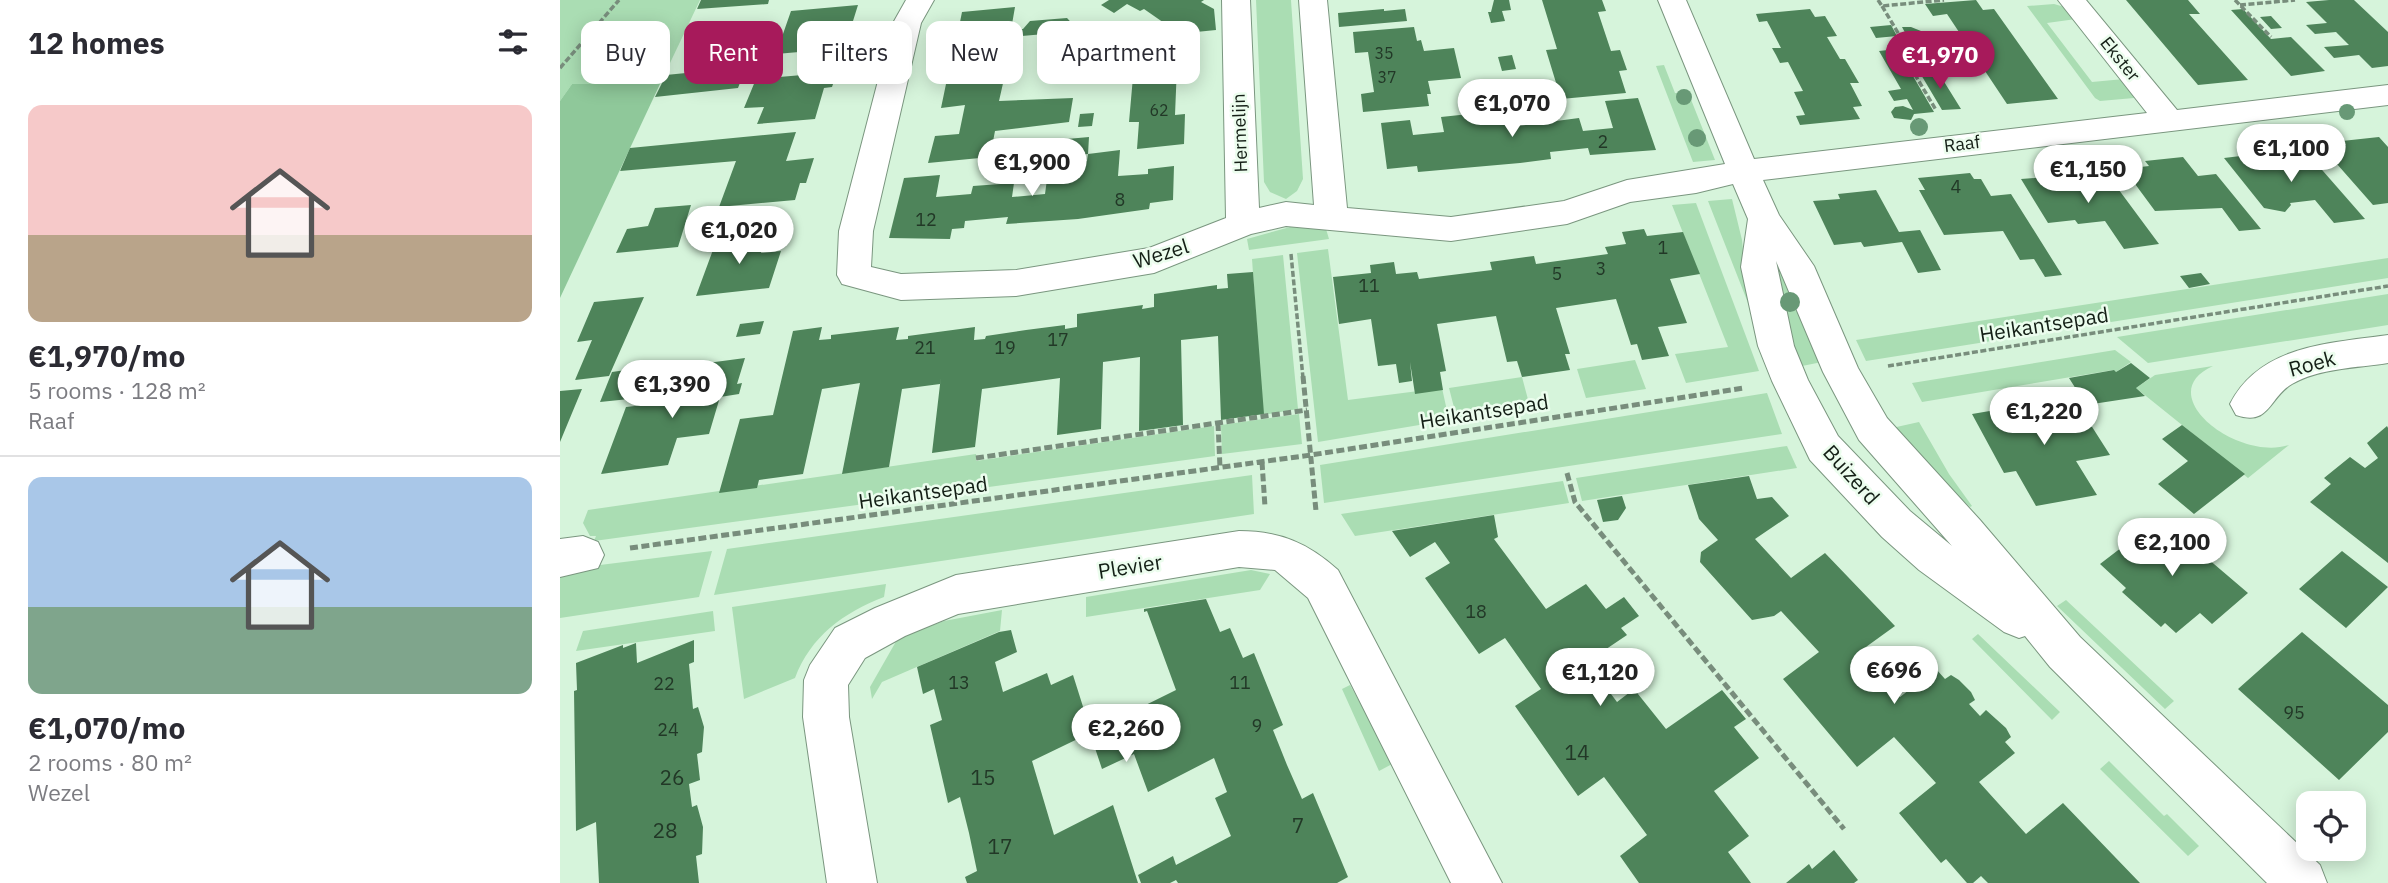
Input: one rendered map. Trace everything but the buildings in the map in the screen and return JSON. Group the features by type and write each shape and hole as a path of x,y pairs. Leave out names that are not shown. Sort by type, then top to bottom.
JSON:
{"street":[{"name":"Wezel","path":"920,0 906,23 856,231 854,275 901,287 1016,283 1154,260 1243,224 1286,214 1451,229 1567,212 1627,191 1696,182 1744,171"},
{"name":"Hermelijn","path":"1236,0 1243,224"},
{"path":"1313,0 1331,216"},
{"name":"Buizerd","path":"1672,0 1764,219 1797,266 1841,372 1874,429 1966,533 2065,652 2302,883"},
{"name":"Ekster","path":"2072,0 2168,119"},
{"name":"Raaf","path":"1744,171 2388,95"},
{"name":"Buizerd","path":"1764,219 1758,267 1776,346 1824,449 1896,524 1934,556 2065,652"},
{"name":"Roek","path":"2249,404 2277,374 2312,360 2388,349"},
{"name":"Plevier","path":"852,883 826,717 826,680 850,643 890,622 956,595 1239,549 1272,549 1297,559 1323,584 1478,883"}],"path":[{"path":"560,68 620,0"},
{"path":"1878,0 1904,43 1908,63 1936,110"},
{"path":"1882,6 1944,0"},
{"path":"2235,0 2272,37"},
{"path":"2240,5 2295,0"},
{"path":"1290,250 1316,511"},
{"name":"Heikantsepad","path":"1841,372 2388,286"},
{"name":"Heikantsepad","path":"572,556 1311,455 1790,381"},
{"path":"975,458 1307,410"},
{"path":"1218,423 1220,468"},
{"path":"1567,473 1575,502 1844,829"}],"green space":[{"path":"560,0 700,0 690,21 684,21 684,34 670,63 670,21 581,21 581,84 572,84 560,101"},
{"path":"1256,0 1291,0 1303,179 1297,191 1286,199 1270,192 1264,182"},
{"path":"2054,4 2068,8 2076,19 2047,23 2092,82 2124,79 2135,94 2134,98 2100,101 2095,98 2027,6"},
{"path":"1664,65 1675,93 1688,92 1715,160 1693,162 1656,66"},
{"path":"572,84 660,84 560,298 560,101"},
{"path":"1732,199 1742,240 1748,303 1708,201"},
{"path":"1696,203 1759,371 1686,383 1675,354 1728,347 1672,205"},
{"path":"1290,227 1326,229 1329,239 1249,250 1247,239"},
{"path":"1328,249 1348,400 1442,388 1449,420 1318,442 1297,253"},
{"path":"1283,255 1298,409 1263,415 1252,259"},
{"path":"1775,257 1822,362 1802,366 1783,320"},
{"path":"2388,258 2388,278 1866,361 1856,340"},
{"path":"2388,294 2388,325 2148,363 2117,337"},
{"path":"2115,350 2131,362 2116,372 2113,370 1922,402 1912,383"},
{"path":"1635,360 1646,389 1586,398 1577,369"},
{"path":"2213,366 2196,378 2191,393 2196,408 2208,422 2225,435 2246,444 2268,448 2289,445 2248,478 2136,388 2155,375"},
{"path":"1522,377 1530,407 1457,419 1449,388"},
{"path":"1767,393 1782,434 1324,503 1320,465"},
{"path":"1299,414 1302,444 1222,454 1221,425"},
{"path":"1919,422 1949,474 1972,506 1936,476 1892,428"},
{"path":"1214,426 1215,456 594,541 596,536 590,536 583,523 588,510 976,454 976,461"},
{"path":"1787,446 1797,468 1582,501 1576,478"},
{"path":"1252,475 1254,514 714,595 727,549"},
{"path":"1563,481 1569,503 1355,536 1341,514"},
{"path":"712,551 699,597 560,618 560,570"},
{"path":"1251,570 1270,574 1260,590 1086,617 1086,597"},
{"path":"886,584 884,597 855,610 819,638 795,678 744,699 732,607"},
{"path":"2066,600 2174,701 2165,709 2057,606"},
{"path":"1002,610 1000,631 882,682 872,699 870,687 898,638 944,621"},
{"path":"713,611 715,631 576,651 583,631"},
{"path":"1978,634 2060,712 2052,720 1972,639"},
{"path":"1350,685 1394,763 1379,771 1342,689"},
{"path":"2109,761 2164,816 2167,814 2199,846 2188,856 2100,769"}]}
